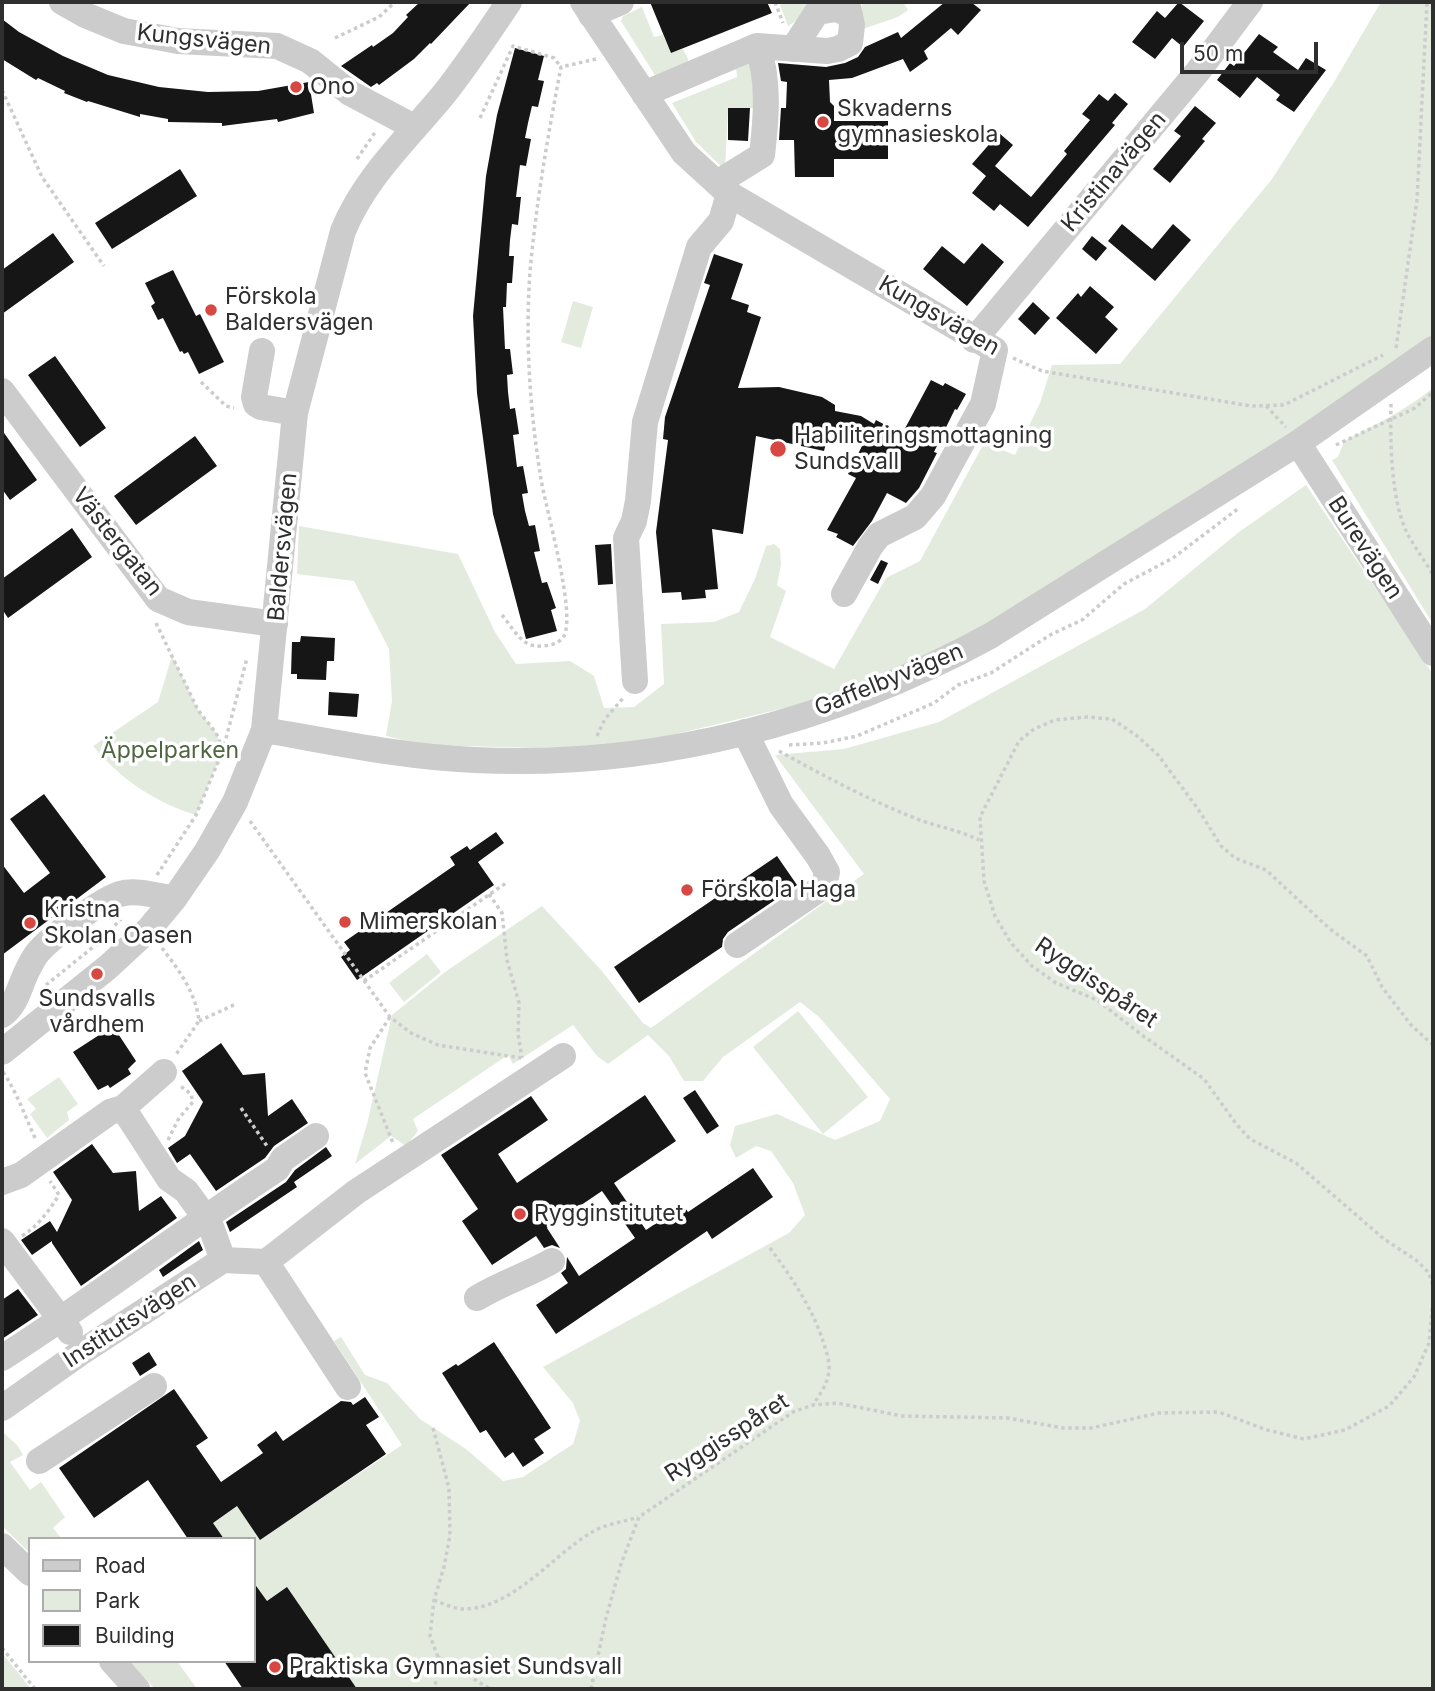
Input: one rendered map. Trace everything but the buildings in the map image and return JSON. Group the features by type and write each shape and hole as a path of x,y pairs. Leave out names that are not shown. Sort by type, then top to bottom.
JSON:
{"street":[{"name":"Kungsvägen","path":"61,2 124,31 178,41 277,46 310,61 349,93 414,127"},
{"name":"Baldersvägen","path":"2,1052 107,967 149,929 174,899 207,851 235,802 264,730 295,413 343,231 354,205 388,158 444,94 509,2"},
{"path":"587,8 621,2"},
{"name":"Kristinavägen","path":"985,345 1250,2"},
{"name":"Kungsvägen","path":"587,8 684,153 723,188 985,345"},
{"path":"644,94 757,46 793,49 827,51 838,49 850,43 852,37 848,9 817,12 793,49"},
{"path":"635,681 626,538 638,501 645,422 699,247 720,220 723,188 762,155 765,122 763,63 757,46"},
{"path":"845,594 879,535 915,517 933,496 983,404 985,345"},
{"name":"Gaffelbyvägen","path":"264,730 415,755 476,760 594,758 685,747 745,732 867,694 938,664 990,636 1304,452 1394,366 1433,349"},
{"path":"262,351 254,397 256,404 295,413"},
{"name":"Västergatan","path":"2,391 159,599 188,612 275,624"},
{"name":"Burevägen","path":"1304,452 1433,653"},
{"path":"737,944 824,886 827,872 781,804 745,732"},
{"path":"2,1015 18,993 28,968 39,951 104,900 122,893 174,899"},
{"path":"123,1108 169,1179 186,1191 210,1224 223,1260 266,1262 527,1066 563,1056"},
{"path":"2,1182 21,1175 110,1112 123,1108 164,1072"},
{"path":"2,1357 61,1320 277,1169 283,1159 316,1136"},
{"path":"4,1244 83,1351"},
{"name":"Institutsvägen","path":"2,1408 83,1351 223,1260"},
{"path":"477,1298 552,1261"},
{"path":"266,1262 348,1387"},
{"path":"39,1461 154,1386"},
{"path":"2,1546 28,1571"},
{"path":"114,1663 137,1689"}],"path":[{"path":"335,38 379,17 395,2"},
{"path":"775,2 781,18"},
{"path":"1427,2 1417,200 1394,366 1391,420 1394,478 1402,520 1433,575"},
{"path":"480,118 513,46 554,58 561,67 535,216 528,319 541,478 567,612 564,636 553,644 529,647 502,615"},
{"path":"561,67 607,56 615,51"},
{"path":"2,90 42,177 104,266"},
{"name":"Kungsvägen","path":"985,345 1042,371 1251,406 1284,405 1382,355 1394,366"},
{"path":"201,382 226,406 247,408 256,404"},
{"path":"1266,406 1304,452 1327,450 1415,408 1433,392"},
{"path":"980,840 874,801 771,747 822,743 857,736 934,703 958,685 991,673 1050,635 1082,620 1124,584 1173,558 1242,506"},
{"path":"154,619 198,710 216,733 223,751"},
{"path":"36,992 97,944 145,894 196,816 223,751 250,650"},
{"path":"594,758 597,735 605,719 635,681"},
{"name":"Ryggisspåret","path":"1433,1045 1411,1025 1382,987 1367,956 1331,929 1266,870 1234,858 1221,846 1198,809 1158,755 1136,735 1112,719 1087,717 1055,720 1034,729 1019,741 980,817 984,881 995,916 1011,943 1032,966 1056,983 1097,1000 1204,1079 1250,1139 1296,1163 1384,1239 1416,1260 1429,1273 1433,1286"},
{"path":"243,811 390,1017 411,1033 438,1045 527,1066 518,1034 519,1003 507,960 502,913 489,894"},
{"path":"364,981 506,883"},
{"path":"149,929 197,1003 199,1021"},
{"path":"149,1151 172,1137 184,1110 193,1102 191,1094 164,1072 199,1021 236,1004"},
{"path":"390,1017 370,1048 365,1073 373,1099 391,1136"},
{"path":"2,1071 21,1101 41,1160 59,1195 40,1224 4,1244"},
{"path":"241,1108 280,1165"},
{"path":"770,1248 804,1295 826,1350 830,1370 824,1389 813,1405"},
{"name":"Ryggisspåret","path":"434,1600 453,1608 466,1609 484,1605 514,1592 574,1543 596,1530 639,1517 793,1412 813,1405 837,1403 902,1416 1008,1418 1063,1428 1091,1428 1159,1413 1219,1412 1267,1430 1304,1438 1345,1430 1388,1406 1414,1377 1431,1345 1433,1300"},
{"path":"433,1428 449,1488 450,1535 434,1600 430,1636 438,1657 435,1689"},
{"path":"592,1689 606,1618 621,1564 639,1517"},
{"path":"2,1647 36,1689"},
{"path":"438,1657 490,1689"}],"green space":[{"path":"779,2 826,2 788,26"},
{"path":"862,2 903,2 908,10 898,17 860,30"},
{"path":"1381,2 1433,2 1433,337 1286,436 953,645 818,700 664,737 574,749 424,745 386,736 392,701 389,649 354,581 297,574 299,526 458,554 495,632 516,664 570,661 594,676 604,708 634,707 664,684 661,624 714,622 739,612 755,579 766,546 774,544 780,549 781,564 777,585 786,591 770,637 834,669 886,578 920,561 984,443 1015,455 1040,403 1052,365 1120,364 1272,179"},
{"path":"642,7 654,37 663,35 671,53 683,49 688,59 688,65 658,80 621,21 623,16"},
{"path":"750,57 755,108 728,108 725,170 696,142 672,103 737,77 736,67"},
{"path":"573,301 593,307 581,348 561,342"},
{"path":"1433,388 1433,624 1332,460 1338,457 1344,441 1401,410"},
{"path":"1306,485 1433,674 1433,1689 357,1689 287,1588 267,1601 256,1586 256,1537 223,1537 213,1523 237,1506 260,1539 402,1445 334,1341 341,1337 365,1375 387,1383 420,1419 466,1449 503,1481 523,1477 573,1444 580,1421 573,1403 543,1367 789,1233 805,1215 793,1183 771,1151 756,1146 736,1158 730,1145 735,1126 777,1114 835,1140 880,1121 890,1099 819,1017 800,1002 723,1057 703,1081 684,1081 669,1056 648,1035 608,1064 597,1056 573,1025 513,1064 508,1055 413,1119 418,1131 406,1146 391,1136 355,1164 392,1015 445,972 542,906 601,970 643,1023 651,1028 864,874 775,755 844,749 939,722 1145,609 1239,532"},
{"name":"Äppelparken","path":"172,656 198,710 216,733 223,750 196,815 153,797 115,769 93,746 158,702"},
{"path":"427,954 441,972 404,1002 389,983"},
{"path":"798,1011 868,1097 823,1134 753,1047"},
{"path":"59,1077 78,1104 67,1112 69,1120 47,1138 30,1114 36,1109 27,1099"},
{"path":"2,1431 18,1446 23,1455 10,1462 30,1490 41,1482 65,1517 53,1528 60,1537 28,1537 28,1551 2,1526"},
{"path":"2,1653 31,1689 2,1689"},
{"path":"131,1663 178,1663 197,1689 155,1689"}],"place":[{"name":"Ono","path":"296,87"},
{"name":"Skvaderns gymnasieskola","path":"823,122"},
{"name":"Förskola Baldersvägen","path":"211,310"},
{"name":"Habiliteringsmottagning Sundsvall","path":"778,449"},
{"name":"Förskola Haga","path":"687,890"},
{"name":"Mimerskolan","path":"345,922"},
{"name":"Kristna Skolan Oasen","path":"30,923"},
{"name":"Sundsvalls vårdhem","path":"97,974"},
{"name":"Rygginstitutet","path":"520,1214"},
{"name":"Praktiska Gymnasiet Sundsvall","path":"275,1667"}]}
